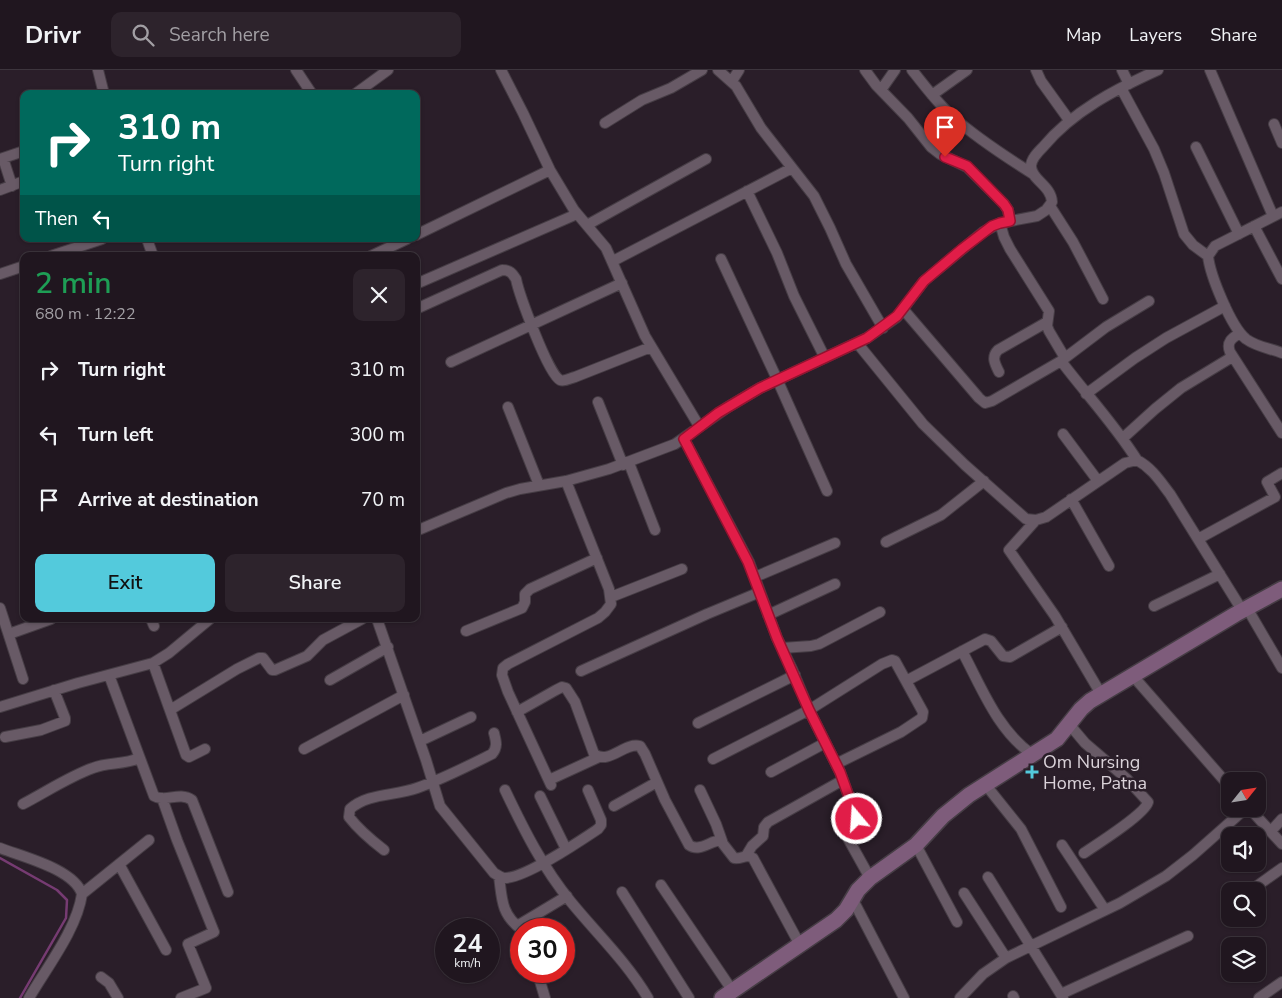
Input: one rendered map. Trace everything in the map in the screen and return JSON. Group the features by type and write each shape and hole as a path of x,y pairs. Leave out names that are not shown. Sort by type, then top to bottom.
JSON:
{"street":[{"path":"98,70 103,90"},
{"path":"296,70 309,90"},
{"path":"360,90 388,70"},
{"path":"501,70 524,113 550,170 577,214 606,248 651,346 699,426"},
{"path":"605,123 642,100 672,88 702,70"},
{"path":"718,70 732,81 761,128 817,202 846,264 882,328"},
{"path":"732,81 739,70"},
{"path":"865,70 931,147 940,154 961,163 973,172 1004,204 1008,210 1004,237 1049,311 1047,322 1049,331 1063,359 1086,394 1123,438 1137,460 1150,469 1158,478 1282,668"},
{"path":"881,90 895,70"},
{"path":"420,528 506,493 566,481 626,464 684,439 699,426 744,397 777,379 858,344 882,328 903,309 934,272 983,232 1005,222 1037,216 1050,206 1052,202 1050,191 1033,174 992,148 954,118 912,70"},
{"path":"932,94 967,70"},
{"path":"1036,70 1041,81 1069,120"},
{"path":"1122,70 1125,86 1164,173 1184,234 1193,245 1208,256 1225,306 1244,338 1261,347 1282,353"},
{"path":"1033,174 1031,165 1036,155 1069,120 1125,86 1158,70"},
{"path":"1208,256 1215,246 1278,214 1210,70"},
{"path":"1274,124 1282,143"},
{"path":"1196,147 1239,234"},
{"path":"12,186 1,158 20,151"},
{"path":"587,225 706,159"},
{"path":"613,261 792,168"},
{"path":"420,232 550,170"},
{"path":"0,190 20,183"},
{"path":"747,191 777,253 794,296 825,358"},
{"path":"1050,206 1073,242 1103,299"},
{"path":"420,282 577,214"},
{"path":"1254,226 1282,279"},
{"path":"63,252 93,242"},
{"path":"380,252 401,242"},
{"path":"721,259 827,491"},
{"path":"0,274 20,267"},
{"path":"420,307 502,270 507,270 516,279 532,325 551,370 560,380 575,377 651,346"},
{"path":"451,362 622,283"},
{"path":"903,309 979,398 988,403 1006,395 1063,359 1106,327 1149,301"},
{"path":"1086,394 1154,346 1225,306"},
{"path":"1000,372 994,359 995,353 1047,322"},
{"path":"1240,332 1229,341 1227,346 1232,357 1282,433"},
{"path":"858,344 923,424 943,445 1020,515 1026,519 1036,520"},
{"path":"1123,438 1181,388 1232,357"},
{"path":"598,402 655,530"},
{"path":"508,407 539,485"},
{"path":"1063,434 1098,481"},
{"path":"684,439 755,577 782,648 843,780 857,819 845,830 845,834 870,878"},
{"path":"1101,694 1062,627 1009,550 1036,520 1046,516 1125,463 1137,460"},
{"path":"1198,539 1275,497 1267,482 1282,473"},
{"path":"566,481 611,597 610,604 598,618 508,664 503,668 504,683 550,782 599,757 606,757 636,745 640,746 689,845 695,848 717,840 722,842"},
{"path":"886,542 942,515 984,481"},
{"path":"1071,499 1109,566"},
{"path":"755,577 835,543"},
{"path":"466,631 522,608 525,602 525,594 530,589 597,558"},
{"path":"611,597 682,569"},
{"path":"1154,606 1220,574"},
{"path":"768,615 835,584"},
{"path":"662,885 727,994 836,920 842,915 858,890 870,878 916,845 954,806 985,784 1057,739 1081,709 1101,694 1245,609 1282,590"},
{"path":"581,672 716,610 760,592"},
{"path":"0,608 23,678"},
{"path":"782,648 819,644 880,612"},
{"path":"9,634 43,622"},
{"path":"0,707 153,663 169,653 206,622"},
{"path":"170,710 237,668 259,658 263,658 272,670 275,670 307,656 323,640 356,622"},
{"path":"379,622 420,741 436,797 445,814 494,873 505,878 519,875 543,863 598,829 601,825 601,820 588,790"},
{"path":"906,681 985,639 988,639 1003,656 1010,657 1062,627"},
{"path":"330,680 388,647"},
{"path":"962,651 1001,724 1018,744 1033,754"},
{"path":"713,759 809,710 888,661 895,662 923,712 922,718 901,732 836,764"},
{"path":"153,663 186,755 190,757 205,750"},
{"path":"109,675 154,796 156,798 183,796 192,800 228,892"},
{"path":"698,723 794,675"},
{"path":"1133,676 1221,777"},
{"path":"517,712 562,687 566,688 575,702 589,745 594,754 599,757"},
{"path":"4,737 41,730 65,721 54,690"},
{"path":"304,749 404,695"},
{"path":"420,741 471,717"},
{"path":"1069,724 1085,743 1126,779 1148,802 1144,809 1136,816 1084,853"},
{"path":"384,850 369,838 352,820 349,813 350,809 370,799 404,792 432,782 492,754 496,750 497,744 494,732"},
{"path":"771,772 825,743"},
{"path":"23,804 91,768 104,764 128,763 139,758"},
{"path":"746,856 752,846 763,836 764,827 768,822 843,780"},
{"path":"614,806 657,782"},
{"path":"985,784 1021,828 1061,907"},
{"path":"505,790 543,863 567,896 630,969 648,998"},
{"path":"700,790 722,842 734,858 746,856 753,858 800,945"},
{"path":"540,796 566,849"},
{"path":"162,798 214,932 188,944 206,988 181,998"},
{"path":"961,998 983,974 1006,958 1147,888 1179,867 1235,818"},
{"path":"1259,818 1282,844"},
{"path":"1271,831 1282,819"},
{"path":"82,894 149,840"},
{"path":"916,845 957,922"},
{"path":"1062,845 1105,910"},
{"path":"0,848 65,874 75,882 82,894 81,904 68,933 29,998"},
{"path":"119,864 166,950"},
{"path":"1263,882 1282,868"},
{"path":"499,876 503,906 510,918"},
{"path":"988,877 1062,996 1188,936"},
{"path":"622,892 689,998"},
{"path":"964,894 1006,958"},
{"path":"533,918 567,896"},
{"path":"852,898 904,998"},
{"path":"101,976 118,998"},
{"path":"1259,998 1282,982"},
{"path":"541,983 545,998"}],"waterway":[{"path":"0,858 57,890 67,900 66,918 20,998"}],"place":[{"name":"Om Nursing Home, Patna","path":"1032,772"}],"route":[{"path":"857,819 840,772 809,710 792,668 777,638 748,562 684,439 718,413 760,388 796,370 858,344 867,338 897,316 924,281 962,249 992,226 1010,221 1008,210 1004,204 967,166 945,157"}]}
